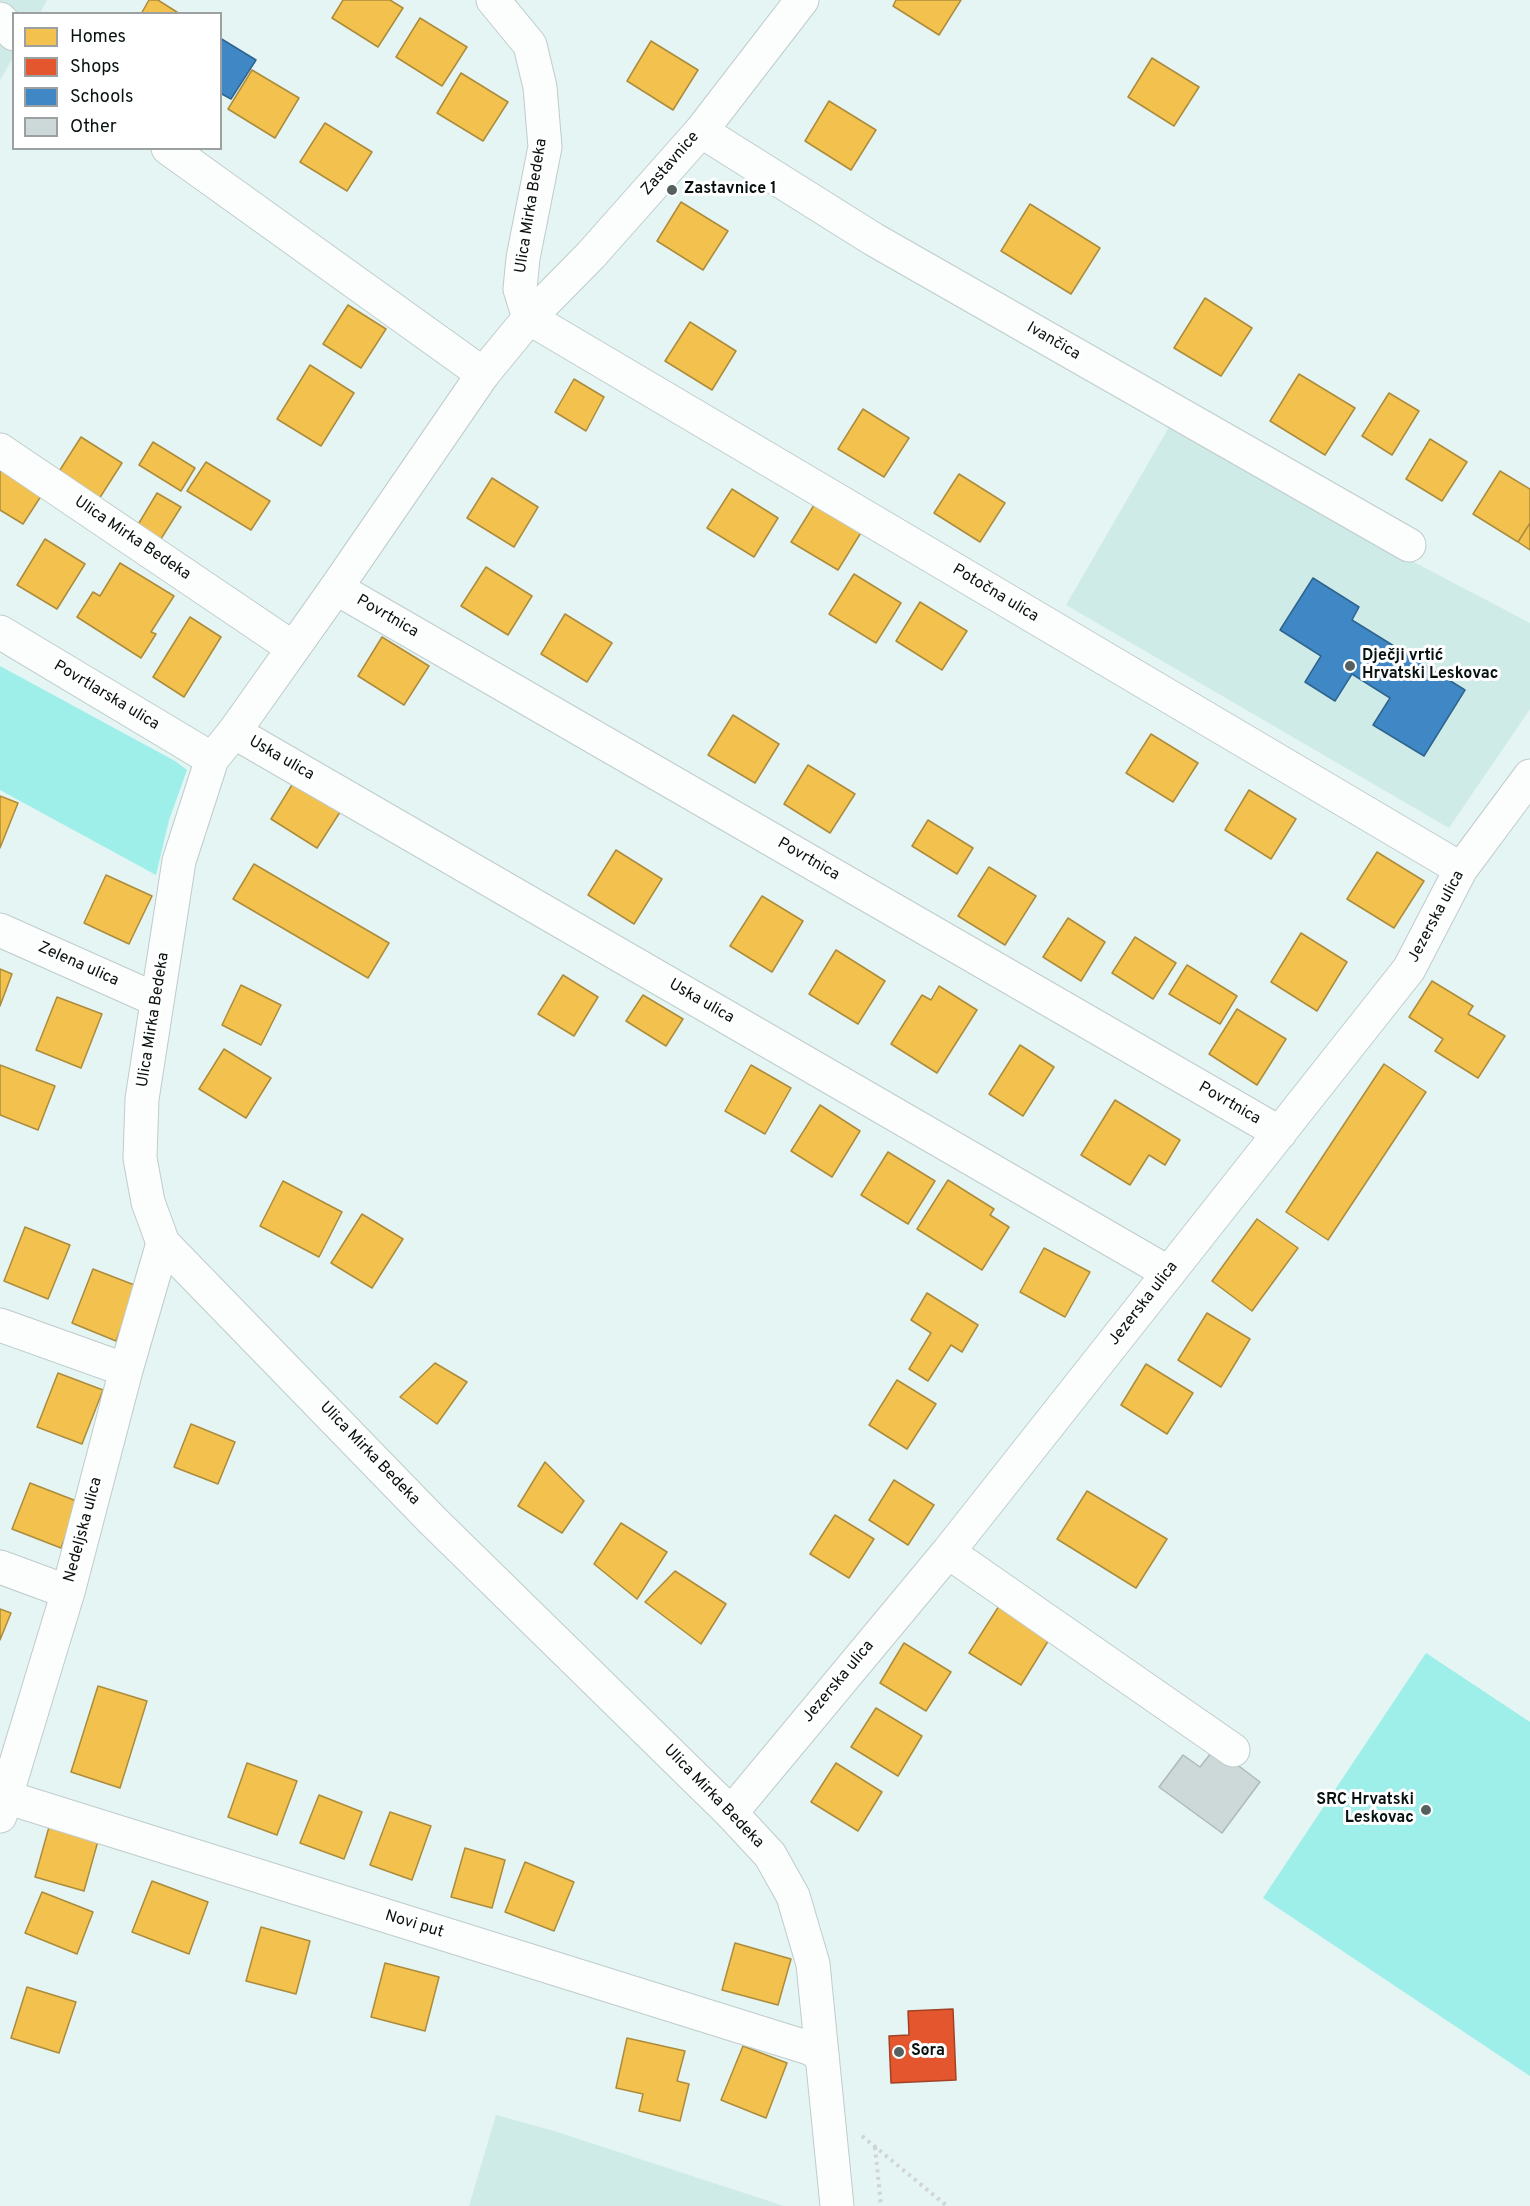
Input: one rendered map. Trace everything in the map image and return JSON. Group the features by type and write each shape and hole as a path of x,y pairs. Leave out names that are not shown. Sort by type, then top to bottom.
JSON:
{"street":[{"name":"Ulica Mirka Bedeka","path":"493,0 530,45 540,87 544,147 522,258 520,289 529,318 483,374 336,588 234,732 212,759 179,861 142,1099 140,1158 148,1202 163,1243 432,1520 731,1813 770,1855 792,1896 813,1964 837,2206"},
{"name":"Zastavnice","path":"529,318 591,255 700,131 802,0"},
{"path":"0,19 12,32"},
{"name":"Ivančica","path":"700,131 873,239 1409,545"},
{"path":"171,150 483,374"},
{"name":"Potočna ulica","path":"529,318 1461,869"},
{"name":"Ulica Mirka Bedeka","path":"0,450 293,648"},
{"name":"Povrtnica","path":"336,588 1280,1133"},
{"name":"Povrtlarska ulica","path":"0,632 212,759"},
{"name":"Uska ulica","path":"234,732 1169,1273"},
{"name":"Jezerska ulica","path":"731,1813 948,1552 1409,969 1461,869 1530,776"},
{"name":"Zelena ulica","path":"0,930 157,1000"},
{"name":"Nedeljska ulica","path":"3,1807 68,1592 126,1370 163,1243"},
{"path":"0,1325 126,1370"},
{"path":"948,1552 1233,1750"},
{"path":"0,1568 68,1592"},
{"name":"Novi put","path":"3,1807 786,2041 809,2048 822,2055"}],"path":[{"path":"857,2131 947,2206"},
{"path":"875,2146 881,2206"}],"shaded area":[{"path":"0,0 47,0 41,12 12,12 12,60 0,80"},
{"name":"Dječji vrtić Hrvatski Leskovac","path":"1172,422 1408,559 1530,623 1530,709 1449,828 1066,605"},
{"path":"0,666 175,761 187,770 169,820 156,875 0,790"},
{"name":"SRC Hrvatski Leskovac","path":"1426,1653 1530,1722 1530,2076 1263,1898"},
{"path":"496,2115 554,2131 784,2206 469,2206"}],"building: Homes":[{"path":"149,0 158,0 177,12 142,12"},
{"path":"343,0 390,0 403,8 378,47 332,18"},
{"path":"896,0 961,0 939,35 893,6"},
{"path":"420,18 467,47 442,86 396,57"},
{"path":"651,41 698,70 673,110 627,81"},
{"path":"1152,58 1199,87 1174,126 1128,97"},
{"path":"252,70 299,98 275,138 228,109"},
{"path":"461,73 508,102 483,141 437,113"},
{"path":"829,101 876,130 851,170 805,141"},
{"path":"325,123 372,152 347,191 300,162"},
{"path":"681,202 728,231 703,270 657,241"},
{"path":"1030,204 1100,248 1071,294 1001,251"},
{"path":"1205,298 1252,328 1221,376 1174,348"},
{"path":"348,305 386,329 361,368 323,344"},
{"path":"690,322 736,351 712,390 665,361"},
{"path":"310,365 354,393 321,446 277,419"},
{"path":"1299,374 1355,408 1325,455 1270,421"},
{"path":"574,379 604,397 586,431 555,412"},
{"path":"1389,393 1419,411 1392,455 1362,436"},
{"path":"863,409 909,438 884,477 838,449"},
{"path":"81,437 122,463 99,499 58,473"},
{"path":"1430,439 1467,462 1442,501 1406,479"},
{"path":"153,442 195,468 181,491 139,465"},
{"path":"206,462 270,501 251,530 187,491"},
{"path":"0,467 43,493 23,524 0,510"},
{"path":"1500,471 1530,489 1530,523 1518,542 1473,514"},
{"path":"959,474 1005,503 980,542 934,513"},
{"path":"492,478 538,507 514,547 467,518"},
{"path":"732,489 778,518 754,557 707,528"},
{"path":"157,493 181,507 159,542 136,528"},
{"path":"816,502 862,531 838,570 791,542"},
{"path":"1530,523 1530,550 1518,542"},
{"path":"45,539 85,564 57,609 17,585"},
{"path":"120,563 174,596 151,632 156,634 141,658 77,617 93,592 100,596"},
{"path":"486,567 532,596 508,635 461,606"},
{"path":"854,574 901,603 876,643 829,614"},
{"path":"920,602 967,631 942,670 896,641"},
{"path":"565,614 612,643 587,682 541,654"},
{"path":"190,617 221,637 184,697 153,677"},
{"path":"382,637 429,666 404,705 358,676"},
{"path":"733,715 779,744 755,783 708,755"},
{"path":"1151,734 1198,763 1173,802 1126,773"},
{"path":"808,765 855,794 830,833 784,804"},
{"path":"295,780 342,809 317,848 271,819"},
{"path":"1249,790 1296,819 1271,859 1225,830"},
{"path":"0,796 18,803 0,848"},
{"path":"928,820 973,848 957,874 912,846"},
{"path":"616,850 662,879 634,924 588,895"},
{"path":"1377,852 1424,881 1394,928 1347,899"},
{"path":"254,864 389,943 368,978 233,899"},
{"path":"989,867 1036,896 1005,945 958,916"},
{"path":"106,875 152,896 129,944 84,923"},
{"path":"762,896 803,921 772,972 730,946"},
{"path":"1068,918 1105,942 1081,981 1043,957"},
{"path":"1301,933 1347,962 1317,1011 1271,982"},
{"path":"1135,937 1176,963 1153,999 1112,973"},
{"path":"836,950 885,981 858,1024 809,994"},
{"path":"1187,965 1237,996 1220,1024 1169,994"},
{"path":"0,969 12,974 0,1006"},
{"path":"563,975 598,997 574,1036 538,1014"},
{"path":"1432,981 1473,1006 1468,1014 1505,1036 1478,1078 1435,1051 1443,1039 1409,1017"},
{"path":"241,985 281,1005 261,1045 222,1025"},
{"path":"939,986 977,1010 937,1073 891,1044 922,995 931,1000"},
{"path":"643,995 683,1019 666,1046 626,1021"},
{"path":"57,997 102,1014 81,1068 36,1050"},
{"path":"1237,1009 1286,1039 1257,1085 1209,1054"},
{"path":"1020,1045 1054,1067 1023,1116 989,1094"},
{"path":"224,1049 271,1078 246,1118 199,1089"},
{"path":"1384,1064 1426,1092 1328,1240 1286,1212"},
{"path":"0,1065 55,1086 38,1130 0,1115"},
{"path":"751,1065 791,1088 765,1134 725,1111"},
{"path":"1115,1100 1180,1140 1165,1165 1149,1155 1130,1185 1081,1155"},
{"path":"820,1105 860,1131 832,1177 791,1151"},
{"path":"888,1152 935,1181 908,1224 861,1195"},
{"path":"948,1180 994,1209 990,1215 1009,1227 982,1270 917,1229"},
{"path":"283,1181 342,1212 319,1257 260,1226"},
{"path":"362,1214 403,1239 372,1288 331,1263"},
{"path":"1257,1219 1298,1248 1252,1311 1212,1281"},
{"path":"25,1227 70,1245 48,1299 4,1281"},
{"path":"1044,1248 1090,1272 1065,1317 1020,1292"},
{"path":"93,1269 137,1286 116,1341 72,1323"},
{"path":"927,1293 978,1325 962,1352 951,1345 928,1381 909,1369 931,1333 911,1320"},
{"path":"1207,1313 1250,1339 1221,1387 1178,1360"},
{"path":"435,1363 467,1382 437,1424 400,1397"},
{"path":"1146,1364 1193,1393 1167,1434 1121,1405"},
{"path":"58,1373 103,1390 82,1444 37,1427"},
{"path":"897,1380 936,1404 907,1449 869,1425"},
{"path":"191,1424 235,1442 218,1484 174,1467"},
{"path":"545,1462 584,1501 562,1533 518,1506"},
{"path":"894,1480 934,1505 908,1545 869,1520"},
{"path":"30,1483 79,1502 61,1548 12,1529"},
{"path":"1087,1491 1167,1539 1136,1588 1057,1539"},
{"path":"835,1515 874,1539 849,1578 810,1554"},
{"path":"621,1523 667,1552 637,1599 594,1564"},
{"path":"675,1571 726,1604 701,1644 645,1602"},
{"path":"999,1606 1050,1638 1021,1685 969,1653"},
{"path":"0,1609 11,1613 0,1640"},
{"path":"904,1643 951,1672 926,1711 880,1683"},
{"path":"98,1686 147,1701 120,1788 71,1772"},
{"path":"876,1708 922,1736 898,1776 851,1747"},
{"path":"247,1763 297,1781 277,1835 228,1817"},
{"path":"836,1763 882,1792 858,1831 811,1802"},
{"path":"319,1795 362,1812 344,1859 300,1843"},
{"path":"390,1812 431,1826 412,1880 370,1865"},
{"path":"49,1827 98,1841 84,1891 35,1877"},
{"path":"465,1848 505,1860 492,1908 451,1897"},
{"path":"525,1862 574,1882 554,1931 505,1912"},
{"path":"152,1881 208,1902 189,1954 132,1932"},
{"path":"42,1892 93,1912 77,1954 25,1933"},
{"path":"261,1927 310,1941 296,1994 246,1981"},
{"path":"735,1943 791,1959 778,2005 722,1990"},
{"path":"385,1963 439,1977 425,2031 371,2017"},
{"path":"27,1987 76,2002 59,2053 11,2038"},
{"path":"627,2038 685,2051 677,2081 689,2084 680,2121 639,2111 643,2094 616,2088"},
{"path":"743,2046 787,2063 766,2118 721,2100"}],"building: Shops":[{"path":"953,2009 956,2080 891,2083 889,2036 909,2035 908,2011"}],"building: Schools":[{"path":"222,39 256,60 231,99 222,94"},
{"path":"1313,578 1359,607 1352,620 1465,690 1424,756 1373,725 1390,698 1352,674 1335,701 1305,682 1321,656 1280,630"}],"building: Other":[{"path":"1215,1748 1260,1782 1222,1833 1159,1787 1183,1755 1200,1767"}],"place":[{"name":"Zastavnice 1","path":"672,190"},
{"name":"Dječji vrtić Hrvatski Leskovac","path":"1350,666"},
{"name":"SRC Hrvatski Leskovac","path":"1426,1810"},
{"name":"Sora","path":"899,2052"}]}
